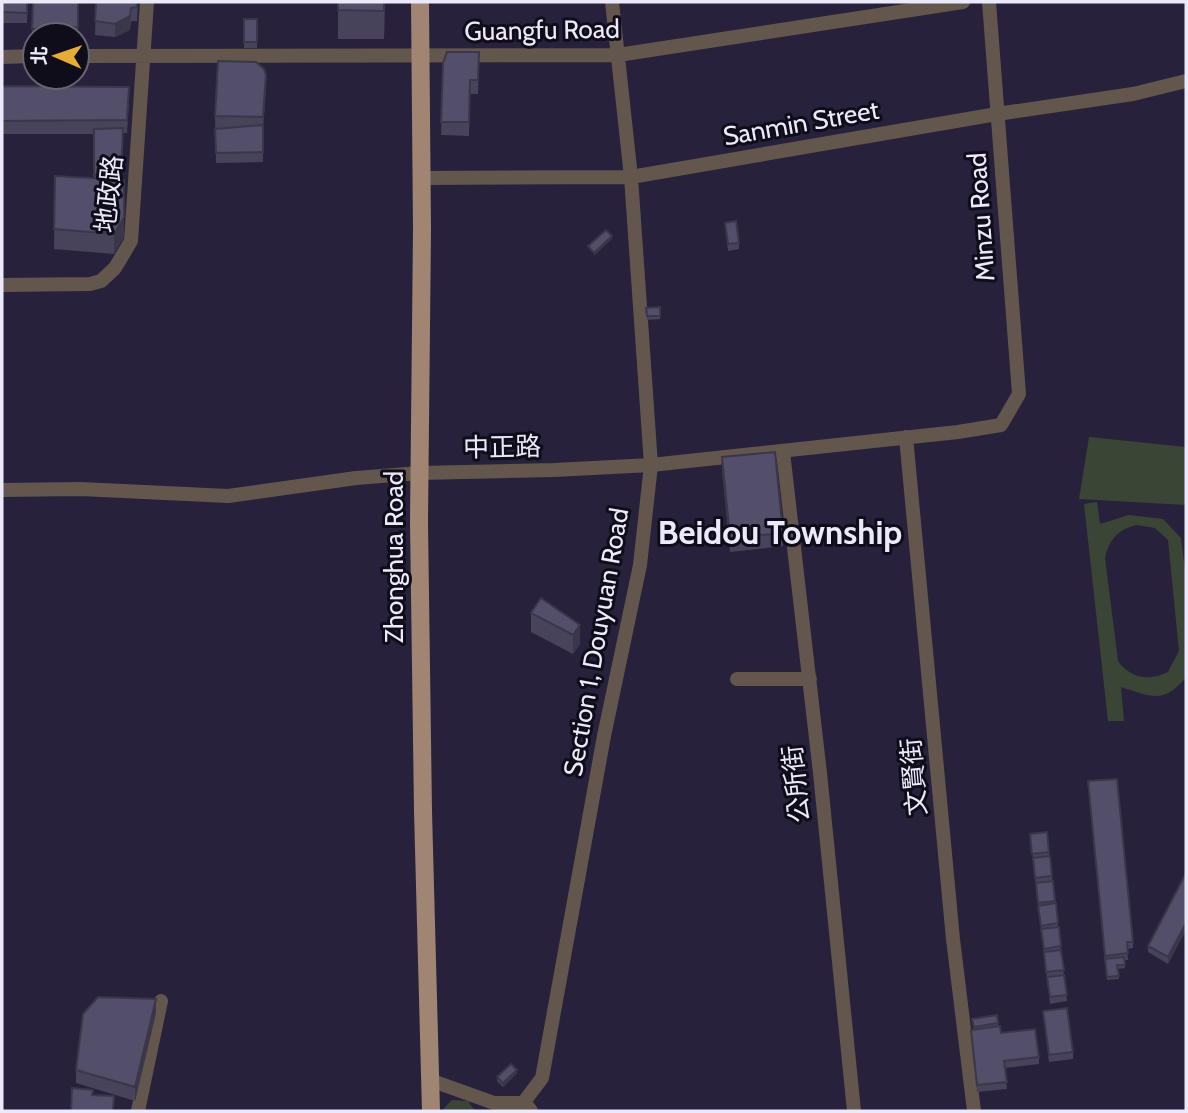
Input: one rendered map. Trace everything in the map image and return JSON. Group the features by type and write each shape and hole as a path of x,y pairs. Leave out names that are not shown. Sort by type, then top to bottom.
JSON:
{"main road":[{"name":"Zhonghua Road","path":"420,2 419,473 423,811 431,1111"}],"street":[{"name":"地政路","path":"2,285 90,284 101,281 125,253 131,241 147,2"},
{"name":"Section 1, Douyuan Road","path":"524,1108 542,1078 604,736 640,565 651,465 631,177 612,2"},
{"name":"Guangfu Road","path":"91,56 618,55 963,2"},
{"name":"Minzu Road","path":"989,2 1019,394 1001,425"},
{"path":"2,57 21,57"},
{"name":"Sanmin Street","path":"421,178 631,177 997,114 1133,94 1186,81"},
{"name":"中正路","path":"2,490 81,489 228,496 356,478 419,473 651,465 1001,425"},
{"name":"文賢街","path":"906,437 953,939 975,1111"},
{"name":"公所街","path":"783,452 810,679 854,1111"},
{"path":"737,679 810,679"},
{"path":"138,1111 161,1001"},
{"path":"429,1080 494,1103 524,1108"}],"green space":[{"path":"1089,437 1186,447 1186,505 1079,499"},
{"path":"1097,502 1100,524 1129,515 1163,519 1181,538 1186,579 1186,677 1171,692 1163,695 1149,695 1121,687 1124,721 1108,721 1084,504","holes":["1137,525 1155,528 1168,540 1179,651 1168,672 1154,677 1141,677 1129,672 1118,661 1105,558 1109,546 1120,532"]},
{"path":"452,1100 468,1101 475,1111 444,1111"}],"building":[{"path":"2,2 27,2 27,13 2,12"},
{"path":"33,2 78,2 78,21 32,21"},
{"path":"96,2 137,2 137,7 131,8 130,16 115,24 95,21"},
{"path":"338,2 384,2 384,11 338,10"},
{"path":"244,19 257,19 257,42 244,42"},
{"path":"447,52 479,52 478,80 470,80 469,122 441,122 443,63"},
{"path":"218,61 256,62 264,69 266,75 263,117 215,116"},
{"path":"2,86 21,86 21,91 91,91 91,87 129,87 127,120 2,121"},
{"path":"263,125 263,152 216,153 215,129"},
{"path":"123,128 121,174 94,175 94,129"},
{"path":"55,176 124,180 124,217 114,234 54,229"},
{"path":"736,221 739,243 728,244 725,223"},
{"path":"606,230 612,236 594,253 588,246"},
{"path":"660,307 660,316 647,316 646,308"},
{"path":"775,452 783,533 730,538 722,457"},
{"path":"541,598 580,625 573,635 531,613"},
{"path":"1117,779 1133,942 1127,942 1128,953 1105,956 1088,781"},
{"path":"1047,832 1049,852 1032,854 1030,834"},
{"path":"1050,856 1052,876 1035,878 1033,858"},
{"path":"1186,873 1186,923 1168,957 1148,946"},
{"path":"1053,881 1055,901 1038,903 1036,883"},
{"path":"1056,903 1058,923 1041,926 1038,906"},
{"path":"1059,927 1061,946 1044,949 1041,929"},
{"path":"1061,950 1064,970 1046,972 1044,952"},
{"path":"1124,957 1125,965 1117,965 1119,976 1107,977 1105,959"},
{"path":"1064,975 1067,995 1050,997 1047,977"},
{"path":"98,997 156,999 135,1087 76,1070 83,1014"},
{"path":"1067,1008 1073,1052 1049,1055 1043,1011"},
{"path":"997,1015 998,1023 974,1027 972,1019"},
{"path":"1000,1026 1001,1033 1035,1029 1039,1057 1004,1061 1007,1082 977,1085 971,1030"},
{"path":"511,1064 517,1070 503,1083 497,1077"},
{"path":"72,1088 93,1090 92,1095 114,1096 113,1111 71,1111"}],"district":[{"name":"Beidou Township","path":"780,532"}]}
